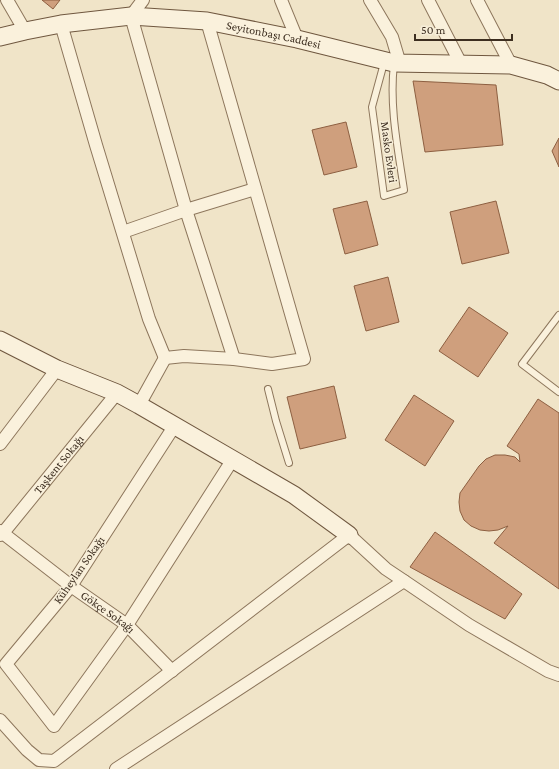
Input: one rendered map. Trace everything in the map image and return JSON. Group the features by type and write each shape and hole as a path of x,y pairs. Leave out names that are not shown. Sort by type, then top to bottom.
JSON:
{"street":[{"path":"7,0 25,31"},
{"path":"143,0 131,16 186,210 234,359"},
{"path":"281,0 297,39"},
{"path":"370,0 392,37 393,63"},
{"path":"428,0 461,64"},
{"path":"476,0 511,66"},
{"name":"Seyitonbaşı Caddesi","path":"0,37 61,24 131,16 207,21 297,39 393,63 511,66 556,78"},
{"path":"165,358 184,356 234,359 272,364 304,359 207,21"},
{"path":"61,24 149,319 165,358"},
{"path":"123,232 186,210 255,189"},
{"path":"1,344 117,393 175,425 294,495 349,535 386,569 469,626 548,671 559,675"},
{"path":"139,405 165,358"},
{"path":"0,444 57,368"},
{"name":"Taşkent Sokağı","path":"1,533 117,393"},
{"name":"Küheylan Sokağı","path":"127,625 54,726 6,664 71,586 175,425"},
{"path":"127,625 233,459"},
{"name":"Gökçe Sokağı","path":"1,533 71,586 127,625 172,671"},
{"path":"0,720 27,750 39,760 54,761 349,535"},
{"path":"116,769 404,581"}],"lane":[{"name":"Masko Evleri","path":"393,63 392,101 404,190 384,196 372,107 393,63"},
{"path":"559,315 522,364 559,392"},
{"path":"268,389 289,463"}],"building":[{"path":"42,0 60,0 53,9"},
{"path":"413,81 496,85 503,145 425,152"},
{"path":"346,122 357,167 324,175 312,130"},
{"path":"559,138 559,167 552,151"},
{"path":"367,201 378,245 345,254 333,209"},
{"path":"496,201 509,253 462,264 450,212"},
{"path":"388,277 399,322 366,331 354,286"},
{"path":"469,307 508,333 478,377 439,351"},
{"path":"334,386 346,438 300,449 287,397"},
{"path":"414,395 454,421 425,466 385,440"},
{"path":"538,399 559,413 559,589 494,543 508,526 498,530 489,531 480,530 471,526 464,520 460,511 459,502 460,493 479,466 486,459 495,455 505,455 515,457 520,462 519,454 507,446"},
{"path":"435,532 522,594 505,619 410,567"}]}
